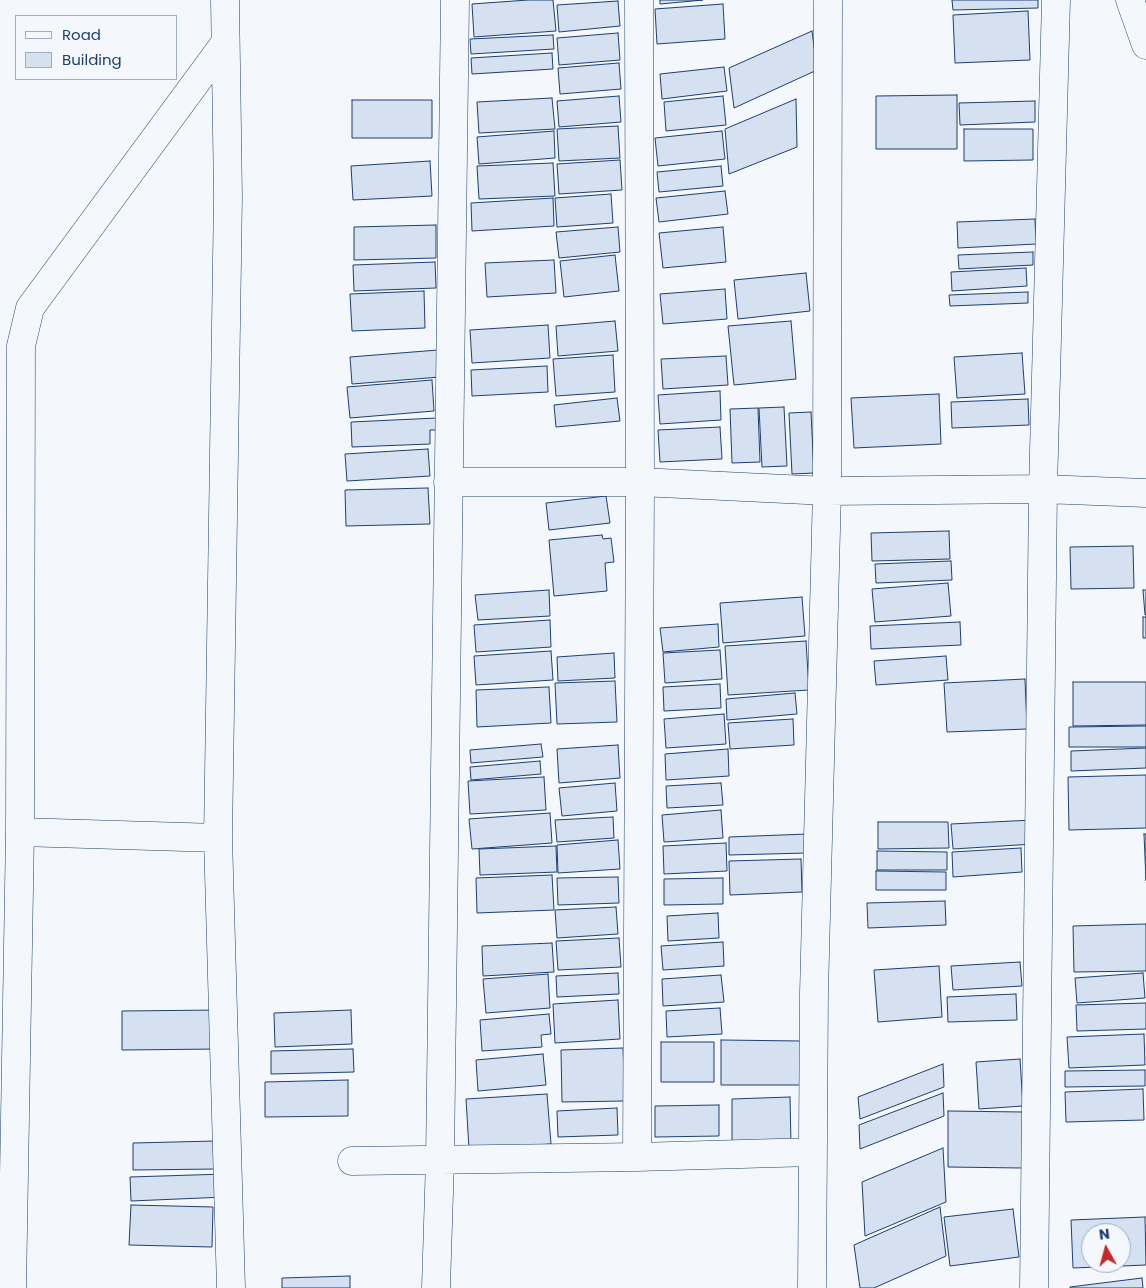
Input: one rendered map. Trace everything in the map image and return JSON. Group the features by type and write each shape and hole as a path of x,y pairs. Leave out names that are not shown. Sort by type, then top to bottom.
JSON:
{"street":[{"path":"225,0 228,196 218,838 231,1288"},
{"path":"436,1288 440,1160 455,0"},
{"path":"636,1158 640,482 639,0"},
{"path":"812,1288 814,993 827,491 828,0"},
{"path":"1034,1288 1043,490 1056,0"},
{"path":"1130,0 1146,45"},
{"path":"12,1288 8,991 20,832 21,346 30,308 226,43"},
{"path":"448,482 640,482 827,491 1043,490 1146,493"},
{"path":"20,832 218,838"},
{"path":"352,1161 636,1158 812,1152"}],"building":[{"path":"553,0 556,31 474,37 472,4"},
{"path":"660,0 703,0 660,4"},
{"path":"952,0 1038,0 1038,8 953,10"},
{"path":"618,1 620,26 559,32 557,5"},
{"path":"723,4 725,39 657,44 655,9"},
{"path":"1028,11 1030,60 955,63 953,15"},
{"path":"812,31 817,70 734,108 729,68"},
{"path":"618,33 620,60 559,65 557,38"},
{"path":"553,35 554,49 471,54 470,39"},
{"path":"552,53 553,69 472,74 471,58"},
{"path":"619,63 621,89 560,94 558,68"},
{"path":"724,67 727,91 662,99 660,74"},
{"path":"957,95 957,149 876,149 876,96"},
{"path":"619,96 621,122 559,127 557,101"},
{"path":"723,96 726,125 666,131 664,102"},
{"path":"552,98 555,129 479,133 477,102"},
{"path":"796,99 797,147 729,174 725,129"},
{"path":"352,100 432,100 432,138 352,138"},
{"path":"1035,101 1035,122 960,125 959,103"},
{"path":"618,126 620,158 559,161 557,129"},
{"path":"964,129 1033,129 1033,160 964,161"},
{"path":"554,131 555,158 479,164 477,137"},
{"path":"722,131 725,159 658,166 655,138"},
{"path":"620,160 622,190 559,194 557,164"},
{"path":"430,161 432,196 353,200 351,166"},
{"path":"553,163 555,196 479,199 477,166"},
{"path":"721,166 723,186 659,192 657,172"},
{"path":"725,191 728,214 659,222 656,198"},
{"path":"611,194 613,223 557,227 555,198"},
{"path":"553,198 554,226 472,231 471,203"},
{"path":"1035,219 1036,244 958,248 957,222"},
{"path":"436,225 436,258 354,260 354,227"},
{"path":"618,227 620,252 559,258 556,232"},
{"path":"723,227 726,262 663,268 659,233"},
{"path":"1033,252 1033,265 959,269 958,255"},
{"path":"615,255 619,291 564,297 560,261"},
{"path":"554,260 556,293 487,297 485,263"},
{"path":"435,262 436,288 354,291 353,265"},
{"path":"1026,268 1027,286 952,291 951,272"},
{"path":"806,273 810,311 738,319 734,280"},
{"path":"725,289 727,319 663,324 660,294"},
{"path":"424,291 425,328 352,331 350,294"},
{"path":"1028,292 1028,303 950,306 949,295"},
{"path":"615,321 618,351 558,356 556,326"},
{"path":"791,321 796,379 734,385 728,326"},
{"path":"548,325 550,358 472,363 470,330"},
{"path":"438,350 440,377 352,384 350,357"},
{"path":"1022,353 1025,394 957,398 954,357"},
{"path":"613,355 615,392 556,396 553,359"},
{"path":"726,356 728,385 663,389 661,359"},
{"path":"547,366 548,392 472,396 471,370"},
{"path":"432,380 434,411 350,418 347,387"},
{"path":"720,391 721,420 660,424 658,395"},
{"path":"939,394 941,444 854,448 851,398"},
{"path":"617,398 620,421 556,427 554,405"},
{"path":"1028,399 1029,425 952,428 951,402"},
{"path":"784,407 787,466 762,467 759,408"},
{"path":"758,408 760,462 732,463 730,409"},
{"path":"811,412 814,473 792,474 789,413"},
{"path":"437,418 438,430 430,430 430,444 352,447 351,422"},
{"path":"720,427 722,459 660,462 658,430"},
{"path":"428,449 430,476 347,481 345,454"},
{"path":"428,488 430,524 346,526 345,490"},
{"path":"606,496 610,523 549,530 546,503"},
{"path":"949,531 950,559 872,561 871,533"},
{"path":"602,535 603,539 611,538 614,562 605,563 607,591 554,596 549,540"},
{"path":"1133,546 1134,588 1071,589 1070,547"},
{"path":"951,561 952,580 876,583 875,564"},
{"path":"948,583 951,616 875,622 872,589"},
{"path":"549,590 550,616 478,620 475,595"},
{"path":"1143,590 1146,590 1146,615 1145,615"},
{"path":"802,597 805,636 723,643 720,603"},
{"path":"1143,617 1146,617 1146,638 1143,638"},
{"path":"550,620 551,647 476,652 474,625"},
{"path":"960,622 961,645 871,649 870,626"},
{"path":"718,624 719,647 663,652 660,628"},
{"path":"806,641 809,690 728,695 725,646"},
{"path":"720,650 722,679 665,683 663,653"},
{"path":"551,651 553,680 476,685 474,656"},
{"path":"614,653 615,678 558,681 557,657"},
{"path":"946,656 948,680 876,685 874,661"},
{"path":"1025,679 1027,729 947,732 944,683"},
{"path":"615,681 617,722 557,724 555,683"},
{"path":"1073,682 1146,682 1146,725 1073,726"},
{"path":"720,684 721,708 664,711 663,687"},
{"path":"549,687 551,723 477,727 476,690"},
{"path":"795,693 797,714 727,720 726,699"},
{"path":"724,714 726,744 666,748 664,719"},
{"path":"793,719 794,745 730,749 728,723"},
{"path":"1146,726 1146,747 1069,747 1069,727"},
{"path":"541,744 543,757 471,763 470,750"},
{"path":"618,745 620,778 559,783 557,749"},
{"path":"1146,748 1146,768 1071,771 1071,751"},
{"path":"728,749 729,776 666,780 665,754"},
{"path":"540,761 541,774 471,780 470,767"},
{"path":"1146,775 1146,828 1069,830 1068,777"},
{"path":"544,777 546,810 470,814 468,781"},
{"path":"615,783 617,811 562,816 559,788"},
{"path":"721,783 723,805 667,808 666,786"},
{"path":"721,810 723,838 664,842 662,815"},
{"path":"550,813 552,843 472,849 469,819"},
{"path":"613,817 614,838 557,842 555,820"},
{"path":"1033,820 1034,844 953,849 951,824"},
{"path":"878,822 948,822 949,848 878,849"},
{"path":"808,834 808,853 729,855 729,837"},
{"path":"1144,834 1146,834 1146,881"},
{"path":"618,840 620,869 558,873 557,845"},
{"path":"726,843 727,871 664,874 663,846"},
{"path":"556,846 557,872 480,875 479,849"},
{"path":"1021,848 1022,872 953,877 952,852"},
{"path":"877,851 947,852 947,870 877,870"},
{"path":"801,859 802,892 730,895 729,861"},
{"path":"876,871 946,872 946,890 876,890"},
{"path":"552,875 554,910 477,913 476,878"},
{"path":"618,877 619,903 558,905 557,878"},
{"path":"723,878 723,904 664,905 664,879"},
{"path":"945,901 946,925 868,928 867,903"},
{"path":"616,907 618,934 557,938 555,910"},
{"path":"718,913 719,938 668,941 667,916"},
{"path":"1146,924 1146,971 1074,972 1073,926"},
{"path":"619,938 621,967 558,970 556,941"},
{"path":"723,942 724,966 663,970 661,946"},
{"path":"552,943 554,972 483,976 482,946"},
{"path":"1020,962 1022,986 953,990 951,966"},
{"path":"939,966 942,1017 878,1022 874,970"},
{"path":"618,973 619,994 557,997 556,976"},
{"path":"1143,973 1145,998 1077,1003 1075,978"},
{"path":"548,974 550,1008 486,1013 483,979"},
{"path":"721,975 724,1002 663,1006 662,979"},
{"path":"1016,994 1017,1020 948,1022 947,997"},
{"path":"618,1000 620,1039 555,1043 553,1004"},
{"path":"1146,1003 1146,1029 1077,1031 1076,1005"},
{"path":"720,1008 722,1034 667,1037 666,1011"},
{"path":"220,1010 220,1049 122,1050 122,1011"},
{"path":"351,1010 352,1044 275,1047 274,1013"},
{"path":"549,1014 551,1034 541,1035 542,1047 482,1051 480,1020"},
{"path":"1144,1034 1145,1065 1069,1068 1067,1037"},
{"path":"721,1040 801,1041 801,1085 721,1085"},
{"path":"661,1042 714,1042 714,1082 661,1082"},
{"path":"623,1048 625,1101 562,1102 561,1050"},
{"path":"353,1049 354,1072 271,1074 271,1051"},
{"path":"543,1054 546,1085 478,1091 476,1060"},
{"path":"1020,1059 1023,1106 979,1109 976,1062"},
{"path":"943,1064 944,1087 860,1119 858,1097"},
{"path":"1145,1070 1145,1086 1065,1087 1065,1071"},
{"path":"348,1080 348,1116 265,1117 265,1082"},
{"path":"1143,1089 1144,1120 1066,1122 1065,1092"},
{"path":"943,1093 944,1116 860,1149 859,1125"},
{"path":"547,1094 551,1144 469,1149 466,1099"},
{"path":"790,1097 791,1144 732,1145 732,1099"},
{"path":"719,1105 719,1136 655,1137 655,1106"},
{"path":"617,1108 618,1135 558,1137 557,1111"},
{"path":"948,1111 1023,1112 1022,1168 948,1167"},
{"path":"216,1141 216,1169 133,1170 133,1143"},
{"path":"943,1148 946,1202 865,1236 862,1182"},
{"path":"225,1174 225,1197 131,1201 130,1177"},
{"path":"131,1205 213,1207 212,1247 129,1245"},
{"path":"940,1207 946,1256 874,1288 860,1288 854,1245"},
{"path":"1013,1209 1019,1257 950,1266 944,1217"},
{"path":"1145,1217 1146,1265 1131,1266 1131,1223 1081,1223 1081,1268 1073,1268 1071,1220"},
{"path":"350,1276 350,1288 282,1288 282,1278"},
{"path":"1142,1278 1143,1288 1070,1288 1070,1287"}]}
